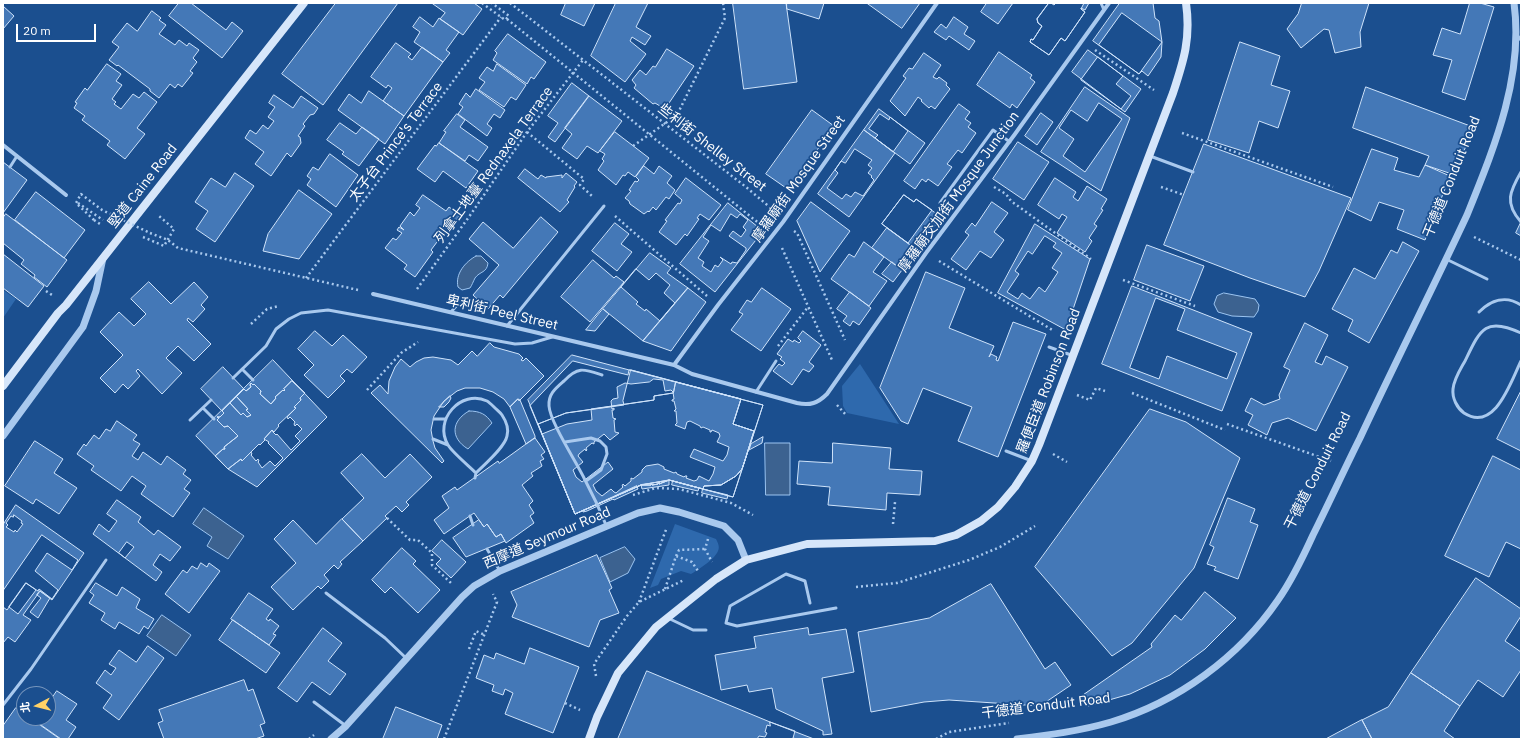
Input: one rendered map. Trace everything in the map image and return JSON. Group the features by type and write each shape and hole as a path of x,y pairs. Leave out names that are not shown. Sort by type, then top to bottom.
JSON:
{"main road":[{"name":"堅道 Caine Road","path":"3,386 58,313 66,305 304,3"},
{"name":"羅便臣道 Robinson Road","path":"589,739 597,717 618,673 656,627 716,579 746,560 807,544 935,541 956,535 981,521 998,507 1016,487 1032,461 1039,445 1173,93 1186,51 1188,20 1186,3"}],"street":[{"name":"摩羅廟街 Mosque Street","path":"674,365 718,305 783,222 937,3"},
{"name":"摩羅廟交加街 Mosque Junction","path":"827,394 926,254 1010,142 1109,3"},
{"name":"干德道 Conduit Road","path":"1017,739 1082,730 1112,722 1142,711 1167,699 1216,667 1260,624 1278,600 1294,574 1467,215 1485,169 1510,93 1515,63 1516,33 1514,3"},
{"path":"3,145 66,195"},
{"path":"3,436 83,327 96,291 103,258"},
{"name":"卑利街 Peel Street","path":"372,294 674,365 692,374 805,405 814,404 822,400 827,394"},
{"name":"西摩道 Seymour Road","path":"331,739 346,726 462,597 474,586 500,571 648,510 660,508 679,512 724,526 738,540 746,560"}],"lane":[{"path":"1101,3 1104,10"},
{"path":"1516,33 1521,40"},
{"path":"940,203 994,130 1010,142"},
{"path":"1149,155 1193,172"},
{"path":"10,167 17,156"},
{"path":"1521,172 1510,194 1510,204 1514,214 1521,222"},
{"path":"507,326 604,206"},
{"path":"1446,259 1487,279"},
{"path":"1479,312 1487,304 1496,300 1506,300 1516,302 1521,305"},
{"path":"451,312 458,304"},
{"path":"233,378 266,346 276,329 289,318 301,313 328,310 515,344 532,343 554,336"},
{"path":"1521,333 1500,325 1490,326 1481,331 1475,339 1455,380 1453,394 1457,406 1463,412 1471,416 1480,417 1488,415 1495,410 1501,402 1521,361"},
{"path":"1049,347 1073,356"},
{"path":"756,392 776,361"},
{"path":"242,369 253,380"},
{"path":"602,375 585,369 577,370 551,393 549,407 553,420 586,481 607,527"},
{"path":"448,445 443,432 445,419 453,407 463,401 473,399 486,401 501,413 506,422 508,435 504,443 476,473 475,478"},
{"path":"190,420 211,400"},
{"path":"203,408 214,419"},
{"path":"434,419 445,419"},
{"path":"565,442 591,438 600,441 606,447 608,454 601,470 586,481"},
{"path":"433,439 448,445 476,473"},
{"path":"1006,451 1032,461"},
{"path":"470,516 473,525"},
{"path":"487,549 500,571"},
{"path":"3,705 106,560"},
{"path":"810,603 805,581 786,574 730,606 726,623 736,626 836,608"},
{"path":"326,593 385,638 406,658"},
{"path":"668,618 694,630 706,630"},
{"path":"314,702 346,726"}],"path":[{"name":"些利街 Shelley Street","path":"482,3 505,20 507,19 765,228"},
{"name":"些利街 Shelley Street","path":"492,3 509,16 507,19"},
{"name":"些利街 Shelley Street","path":"510,3 746,187 773,210 774,216"},
{"path":"633,146 677,116 725,18 723,3"},
{"name":"太子台 Prince's Terrace","path":"306,278 501,17"},
{"path":"1091,46 1154,90"},
{"name":"列拿士地臺 Rednaxela Terrace","path":"422,282 527,132 583,60"},
{"path":"527,132 584,179 580,185 718,305"},
{"path":"1182,133 1332,187"},
{"path":"982,178 1006,194 1011,201 1095,261"},
{"path":"1161,187 1184,196"},
{"path":"100,224 76,203 81,194 102,210 150,234 168,240 178,248 372,294"},
{"path":"66,195 103,220"},
{"path":"143,236 164,246 174,229 159,216"},
{"path":"797,233 853,359"},
{"path":"1470,235 1521,260"},
{"path":"781,247 840,377"},
{"path":"926,254 1054,331"},
{"path":"1123,280 1195,306"},
{"path":"798,320 808,307"},
{"path":"367,390 401,353 408,347 419,342"},
{"path":"1075,395 1090,400 1096,388 1106,391"},
{"path":"1132,393 1225,430"},
{"path":"1227,424 1331,461"},
{"path":"1050,452 1067,462"},
{"path":"893,527 895,502"},
{"path":"387,518 410,540 418,540 432,553 432,565 455,586"},
{"path":"638,602 667,526"},
{"path":"856,587 897,583 969,560 1000,547 1035,526"},
{"path":"707,544 705,549 713,564"},
{"path":"665,590 679,550 705,549"},
{"path":"676,556 692,562 699,573"},
{"path":"444,739 497,602"},
{"path":"469,649 476,631 484,635"},
{"path":"565,703 575,708"},
{"name":"干德道 Conduit Road","path":"936,739 949,732 1015,722"}],"shaded area":[{"path":"476,256 481,256 488,263 486,269 475,278 470,288 462,290 458,287 457,282 459,273 468,262"},
{"path":"3,290 16,299 3,318"},
{"path":"1224,293 1255,299 1259,305 1258,311 1254,317 1232,316 1218,312 1214,304 1217,296"},
{"path":"860,364 899,424 847,413 843,406 842,386"},
{"path":"469,411 482,414 492,423 468,449 458,440 455,430 459,420"},
{"path":"765,443 790,443 790,495 766,495"},
{"path":"204,508 244,536 228,559 207,546 212,537 193,524"},
{"path":"675,524 716,539 719,550 710,561 691,574 681,571 661,579 658,585 650,588"},
{"path":"625,547 635,559 628,573 610,582 600,558"},
{"path":"162,615 191,635 176,656 147,636"}],"building":[{"path":"179,3 191,3 226,30 232,22 243,31 222,58 169,16"},
{"path":"336,3 398,3 323,105 282,74"},
{"path":"432,3 474,3 482,9 463,35 440,19 445,13"},
{"path":"566,3 595,3 584,26 561,15"},
{"path":"616,3 648,3 636,27 651,36 645,45 632,37 630,41 646,54 625,82 591,56"},
{"path":"733,3 786,3 797,82 744,89"},
{"path":"787,3 824,3 819,19 787,9"},
{"path":"867,3 920,3 902,28"},
{"path":"987,3 1013,3 998,24 981,12"},
{"path":"1049,3 1084,3 1081,9 1085,12 1065,41 1061,38 1049,55 1030,42 1042,26 1038,23 1037,19"},
{"path":"1051,3 1054,5 1056,3 1089,3 1085,10 1081,8 1085,12 1065,41 1061,38 1049,55 1030,42 1042,26 1038,23 1037,19 1048,4"},
{"path":"1120,3 1153,3 1155,18 1159,21 1162,42 1161,57 1148,76 1142,71 1139,74 1093,41"},
{"path":"1302,3 1369,3 1360,32 1361,47 1335,53 1329,30 1324,29 1301,48 1287,29 1298,14"},
{"path":"1470,3 1480,3 1494,7 1465,100 1442,92 1452,60 1433,55 1442,28 1460,34"},
{"path":"3,6 14,16 3,29"},
{"path":"152,11 161,18 159,20 166,25 159,34 175,45 179,40 187,46 189,43 199,50 193,58 197,62 190,71 193,73 182,87 178,84 175,88 170,84 159,98 150,91 150,89 109,60 119,47 112,42 127,23 137,31"},
{"path":"1122,13 1162,42 1139,74 1099,45"},
{"path":"420,17 433,27 439,18 459,32 446,50 450,53 443,62 414,42 420,32 413,27"},
{"path":"954,17 968,27 964,34 975,41 969,50 949,36 946,40 934,32 941,24 946,28"},
{"path":"508,34 546,62 534,79 531,77 527,84 493,60 497,53 495,51"},
{"path":"1240,42 1280,56 1271,85 1290,91 1278,128 1259,121 1249,153 1208,140"},
{"path":"396,43 411,54 408,57 412,60 422,47 443,62 404,116 383,101 392,88 388,85 386,88 371,77"},
{"path":"667,49 694,66 665,109 655,103 653,104 634,88 636,85 632,80 640,70 646,75 653,66 655,67"},
{"path":"1088,50 1141,89 1125,112 1072,72"},
{"path":"999,52 1032,75 1030,78 1035,82 1017,108 1012,104 1010,108 977,85"},
{"path":"924,53 941,65 933,77 937,79 939,77 947,83 946,85 950,89 935,109 931,106 929,108 918,97 905,116 890,101 906,78 903,76 909,68 912,69"},
{"path":"1098,57 1123,76 1116,84 1131,96 1121,109 1081,80"},
{"path":"107,64 121,74 116,81 122,85 112,99 116,102 114,104 121,109 133,94 139,98 144,92 157,102 137,128 145,134 125,159 107,145 110,141 82,120 85,116 74,108 77,103 75,102 85,88 87,90"},
{"path":"497,64 526,85 516,100 511,97 504,107 479,90 485,82 479,78 487,67 493,71"},
{"path":"572,83 589,96 555,142 548,137 558,123 548,116"},
{"path":"1085,87 1130,118 1101,191 1041,152"},
{"path":"1366,87 1473,127 1455,175 1425,165 1429,156 1353,128"},
{"path":"476,89 505,110 500,118 494,114 487,124 492,128 487,136 458,114 463,107 459,104 466,93 470,97"},
{"path":"369,91 404,116 385,144 338,110 349,94 361,103"},
{"path":"274,95 293,108 301,96 318,108 303,124 305,126 298,136 300,137 301,143 291,157 287,153 271,176 255,164 264,152 245,138 250,130 256,134 263,125 268,129 274,121 268,117 275,107 269,103"},
{"path":"589,96 622,121 598,153 587,146 577,159 562,148 572,134 565,128"},
{"path":"1099,103 1122,119 1085,172 1063,156 1074,139 1059,128 1071,110 1087,121"},
{"path":"959,104 970,112 965,119 971,123 968,127 976,133 962,153 958,150 947,164 952,167 938,186 928,179 926,182 922,179 915,189 904,181"},
{"path":"879,109 925,143 910,164 864,130"},
{"path":"812,110 834,126 789,190 766,174"},
{"path":"1041,113 1053,122 1037,145 1025,136"},
{"path":"457,114 465,120 460,127 488,147 478,161 469,155 465,161 439,143 446,132 444,131"},
{"path":"880,114 889,120 890,117 908,131 893,152 875,138 878,135 869,129"},
{"path":"340,123 356,134 362,127 379,139 359,166 342,154 344,152 327,140"},
{"path":"864,130 895,153 849,217 818,194"},
{"path":"615,132 649,158 635,177 628,172 625,176 623,175 616,185 598,170 604,161 602,159 605,154 600,151"},
{"path":"1018,142 1049,162 1024,200 993,179"},
{"path":"439,143 478,171 466,188 443,171 435,182 417,169 435,145 436,146"},
{"path":"1204,144 1351,198 1319,271 1305,297 1250,278 1164,245"},
{"path":"855,149 872,160 868,165 872,168 868,173 874,180 863,196 855,192 851,197 846,194 842,199 827,188 838,173 835,170 841,161 845,163"},
{"path":"1372,149 1398,158 1394,170 1419,177 1425,165 1450,176 1425,240 1397,229 1404,210 1379,202 1371,221 1348,210"},
{"path":"330,154 358,175 336,207 307,185 311,179 307,176 313,167 318,170"},
{"path":"3,162 27,180 3,213"},
{"path":"644,166 654,174 659,166 672,176 667,183 675,190 669,199 666,197 656,210 653,207 649,212 648,211 644,214 630,204 625,198 631,191 629,190 635,181 637,182 639,180 636,177"},
{"path":"525,169 538,179 541,175 546,178 562,175 562,178 566,173 577,182 567,200 569,202 560,212 518,178"},
{"path":"235,173 254,186 215,242 196,229 208,211 195,202 211,178 225,187"},
{"path":"686,178 721,205 709,220 700,214 697,218 699,219 687,236 685,234 676,245 659,232 667,221 665,220 682,200 675,194"},
{"path":"1055,178 1076,192 1073,197 1078,201 1087,186 1107,199 1101,209 1103,210 1094,224 1097,226 1089,238 1092,241 1085,252 1057,233 1067,217 1062,214 1059,219 1038,205"},
{"path":"299,190 332,214 299,259 263,251 268,234"},
{"path":"36,192 85,230 64,258 15,220"},
{"path":"423,195 446,211 449,207 460,215 442,239 440,238 431,250 433,252 415,277 404,269 407,265 385,248 393,238 396,240 402,233 397,230 399,227 404,230 400,226 410,212 414,216 420,208 416,205"},
{"path":"904,195 914,202 916,199 941,217 917,250 882,224"},
{"path":"904,195 914,202 916,199 932,210 908,243 882,224"},
{"path":"811,202 850,231 820,272 797,221"},
{"path":"992,202 1008,213 994,232 1004,240 991,258 980,251 966,270 951,259 969,235 965,232 972,223 975,226"},
{"path":"728,203 763,231 715,292 680,264"},
{"path":"6,214 67,260 47,287 21,264 24,260 3,243 3,218"},
{"path":"731,214 737,218 740,214 748,220 743,227 746,230 741,237 733,231 729,236 746,248 746,250 737,263 732,262 731,264 720,257 723,260 718,267 715,265 711,272 702,266 704,262 698,258 709,241 703,237 711,225 720,231"},
{"path":"541,217 558,232 503,298 500,295 488,309 473,295 499,265 469,239 483,222 513,248"},
{"path":"1521,222 1521,236 1516,233"},
{"path":"615,223 629,234 621,244 632,252 617,271 592,251"},
{"path":"1035,224 1090,259 1066,330 998,293"},
{"path":"887,228 917,250 902,270 872,248"},
{"path":"1045,236 1056,243 1053,247 1062,253 1052,268 1058,272 1045,292 1039,287 1030,299 1022,293 1018,299 1007,292 1019,274 1015,271 1028,251 1032,254"},
{"path":"864,242 884,257 873,272 887,281 869,306 831,279 849,254 854,257"},
{"path":"1403,242 1419,251 1369,343 1348,331 1353,320 1332,309 1354,268 1375,279 1391,250 1397,253"},
{"path":"1147,245 1204,266 1190,301 1134,280"},
{"path":"650,253 671,268 667,273 688,288 643,341 603,309"},
{"path":"3,254 44,286 28,307 3,288"},
{"path":"593,260 614,278 616,276 624,282 590,322 561,297"},
{"path":"892,262 902,270 893,282 882,274"},
{"path":"636,269 649,280 656,273 670,285 664,293 675,303 660,321 646,309 645,311 636,304 638,302 621,287"},
{"path":"926,272 965,288 949,328 994,346 989,357 991,354 997,357 996,360 998,361 1013,322 1046,334 998,457 958,441 972,407 923,388 908,424 901,421 880,388"},
{"path":"149,282 171,304 194,282 208,297 201,305 205,309 193,322 188,318 187,320 211,344 194,361 178,346 166,358 182,373 162,394 138,369 136,371 140,376 128,389 123,384 115,393 100,378 123,355 100,332 119,312 134,326 146,314 131,299"},
{"path":"1132,286 1252,333 1222,411 1102,364"},
{"path":"688,288 706,302 671,351 643,341"},
{"path":"762,288 791,309 761,351 731,330 743,314 739,312 747,300 751,302"},
{"path":"850,292 871,308 859,325 853,321 850,326 843,321 847,316 837,309"},
{"path":"1156,298 1185,309 1177,330 1237,353 1227,379 1167,356 1159,379 1130,368"},
{"path":"603,309 609,314 595,331 586,330"},
{"path":"1305,323 1328,335 1315,362 1322,365 1326,356 1348,367 1316,431 1288,418 1272,423 1267,435 1248,425 1253,415 1245,411 1251,398 1264,405 1280,399 1279,395 1290,370 1284,367"},
{"path":"315,331 332,346 343,335 367,357 352,373 347,369 340,376 345,381 328,398 304,375 314,365 298,349"},
{"path":"803,331 821,345 809,362 814,366 809,372 803,369 792,385 773,371 779,364 782,366 785,363 780,359 782,357 777,354 788,339 799,343 801,341 798,338"},
{"path":"490,343 494,347 519,354 523,358 521,360 523,361 526,358 544,376 519,401 518,399 510,407 504,399 493,392 480,388 465,388 457,391 444,401 434,416 431,430 435,448 444,461 442,463 371,393 380,385 388,394 389,381 395,367 401,359 410,367 424,358 433,357 451,360 458,365 472,351 477,356"},
{"path":"572,355 763,405 733,497 669,480 641,485 575,514 528,400"},
{"path":"273,360 327,417 257,487 228,469 196,436"},
{"path":"573,361 628,375 629,370 631,370 763,405 733,497 669,480 659,484 659,482 658,484 652,485 651,483 651,485 641,485 575,514 530,406"},
{"path":"223,367 244,389 222,411 201,389"},
{"path":"631,370 741,399 733,424 754,431 742,469 736,476 721,485 704,486 703,489 669,480 659,484 659,482 658,484 652,485 651,483 651,485 641,485 575,514 538,424 566,413 624,405 623,401"},
{"path":"654,379 663,380 665,391 671,390 673,392 674,399 672,401 674,401 676,409 674,411 676,411 677,423 675,425 685,429 687,422 690,421 701,428 703,427 710,430 710,432 712,430 719,433 720,436 717,442 729,447 727,455 723,461 694,449 690,457 715,467 709,481 699,476 697,480 694,481 686,478 687,476 684,477 676,472 674,473 664,469 664,467 658,464 646,466 642,472 633,479 631,478 631,481 625,486 623,484 623,487 616,493 611,489 602,496 596,491 593,485 613,469 608,462 582,482 576,477 573,470 583,462 578,456 585,449 586,451 586,448 592,443 594,444 594,442 604,434 610,440 619,433 615,432 614,420 616,419 613,418 612,410 614,410 614,408 612,409 611,401 618,398 617,387 625,383 631,384 649,382"},
{"path":"292,381 305,393 294,407 296,408 287,417 288,419 290,417 295,422 295,426 297,424 302,429 295,436 300,441 291,450 272,430 264,439 269,442 268,443 283,458 275,466 270,461 262,468 258,462 258,459 256,461 251,455 251,452 242,461 241,459 228,469 215,456 225,449 224,447 238,436 228,426 224,427 217,420 219,418 217,417 220,417 224,413 222,411 230,403 241,415 243,413 247,417 251,415 246,410 248,409 236,396 244,389 246,391 251,387 251,383 261,391 260,394 271,404 276,398 275,397 283,390 284,391 284,389"},
{"path":"292,381 305,393 294,407 296,408 278,425 279,426 274,432 272,430 260,445 259,444 242,461 241,459 228,469 215,456 225,449 224,447 238,436 228,426 224,427 217,420 219,418 217,417 220,417 224,413 222,411 230,403 241,415 243,413 247,417 251,415 246,410 248,409 236,396 244,389 246,391 251,387 251,383 261,391 260,394 271,404 276,398 275,397 283,390 284,391 284,389"},
{"path":"676,382 741,399 733,424 754,431 742,469 736,476 721,485 704,486 703,489 669,480 641,485 575,514 542,434 567,424 592,420 591,409 654,400 654,396 673,393"},
{"path":"676,382 741,399 733,424 754,431 742,469 736,476 721,485 704,486 703,489 669,480 659,484 659,482 658,484 652,485 651,483 651,485 641,485 575,514 538,424 566,413 654,400 654,396 673,393"},
{"path":"1521,391 1521,451 1497,439"},
{"path":"450,396 451,398 449,402 444,407 439,407"},
{"path":"518,399 520,400 535,436 535,438 526,444 510,407"},
{"path":"1150,409 1186,422 1240,458 1194,568 1132,643 1112,656 1035,567"},
{"path":"117,421 137,435 133,440 140,444 132,456 138,460 143,452 161,465 167,456 186,470 183,474 191,480 184,489 190,493 173,517 141,494 146,486 132,476 121,491 91,470 94,466 77,454 84,444 86,446 94,435 99,439 106,429 110,431"},
{"path":"763,437 762,443 749,450 751,444"},
{"path":"535,438 545,452 541,455 544,459 540,461 542,466 531,473 533,476 522,485 533,501 529,505 534,513 530,516 534,523 506,543 501,534 496,537 487,524 484,527 474,513 444,534 434,520 449,508 442,496 455,487 457,490 498,461 499,463"},
{"path":"35,441 63,459 54,473 77,488 59,514 36,499 33,504 5,486"},
{"path":"833,443 891,448 889,469 922,471 920,495 887,493 886,510 828,505 830,487 797,484 799,461 832,463"},
{"path":"362,454 385,478 410,454 432,477 406,502 409,505 402,512 396,506 385,516 387,518 363,541 342,519 364,498 341,473"},
{"path":"1493,456 1521,470 1521,549 1506,542 1489,577 1445,556"},
{"path":"669,481 669,485 642,489 641,485"},
{"path":"673,481 699,488 698,491 672,485"},
{"path":"637,486 638,489 583,512 583,511"},
{"path":"703,489 728,495 727,499 702,493"},
{"path":"1228,498 1255,509 1250,522 1258,525 1238,579 1214,570 1216,567 1207,564 1214,547 1210,545"},
{"path":"117,500 141,517 138,522 154,535 158,530 181,547 170,561 160,554 153,565 162,572 156,581 93,534 99,524 109,532 117,521 107,514"},
{"path":"16,505 84,553 52,600 40,591 23,615 31,620 15,642 8,637 3,643 3,525"},
{"path":"14,515 22,521 21,523 23,524 17,532 15,530 14,532 6,527 8,525 6,523 11,516 13,517"},
{"path":"342,519 363,541 340,562 342,564 338,569 334,565 324,575 329,581 321,589 318,586 293,610 271,587 296,563 274,539 293,520 316,544"},
{"path":"479,520 484,527 487,524 496,537 501,534 505,541 466,557 453,538"},
{"path":"42,535 78,560 72,570 47,553 35,571 58,590 52,599 39,589 38,591 26,583 7,610 3,607 3,591"},
{"path":"442,540 466,562 451,578 436,564 441,559 432,551"},
{"path":"127,542 134,547 125,558 119,553"},
{"path":"402,548 416,561 413,564 440,590 418,613 391,587 385,593 372,580"},
{"path":"597,555 612,588 609,590 619,613 600,620 589,647 512,617 517,605 511,592"},
{"path":"201,563 207,567 209,563 220,571 189,613 165,594 183,570 187,573 192,566 197,569"},
{"path":"1476,578 1521,609 1521,616 1505,641 1521,652 1521,670 1503,697 1478,680 1460,706 1411,673"},
{"path":"26,583 36,590 18,614 9,607"},
{"path":"96,583 117,596 122,587 140,599 136,608 154,619 148,629 144,626 139,634 119,622 115,629 101,620 105,613 89,603 94,595 90,592"},
{"path":"991,584 1045,669 1055,662 1071,685 1040,706 949,700 924,702 871,712 858,632 929,618"},
{"path":"40,591 50,598 38,618 30,612 41,598 37,595"},
{"path":"1205,592 1236,618 1205,649 1170,675 1130,694 1088,706 1080,697 1152,647 1151,644 1175,615 1181,620"},
{"path":"249,593 273,609 266,619 269,621 270,619 279,626 273,634 276,635 269,645 231,619"},
{"path":"233,620 280,653 266,673 219,640"},
{"path":"323,628 342,643 328,661 346,674 330,695 312,682 297,702 278,688"},
{"path":"808,628 809,635 846,629 854,672 822,678 832,734 823,735 823,731 776,709 772,688 749,692 747,685 721,690 715,655 756,648 754,637"},
{"path":"148,646 164,658 119,720 103,708 112,695 96,683 105,670 111,675 116,668 109,664 119,650 136,662"},
{"path":"530,648 579,667 553,733 505,714 513,693 505,689 503,695 492,691 494,685 476,678 484,655 494,659 496,653 524,664"},
{"path":"647,671 770,722 814,739 618,739"},
{"path":"1411,673 1460,706 1444,731 1455,739 1372,739 1362,720 1388,707"},
{"path":"244,680 248,691 253,689 265,723 260,725 264,736 255,739 164,739 158,723 163,721 159,710"},
{"path":"57,691 77,704 66,720 76,727 68,739 61,739 42,726 56,726"},
{"path":"396,707 442,725 437,739 383,739"},
{"path":"16,708 16,726 41,726 60,739 3,739 3,726"},
{"path":"1362,720 1372,739 1326,739"},
{"path":"770,722 795,731 793,738 797,739 757,739 759,736 765,737 767,733 765,732 767,725 770,726"}]}
